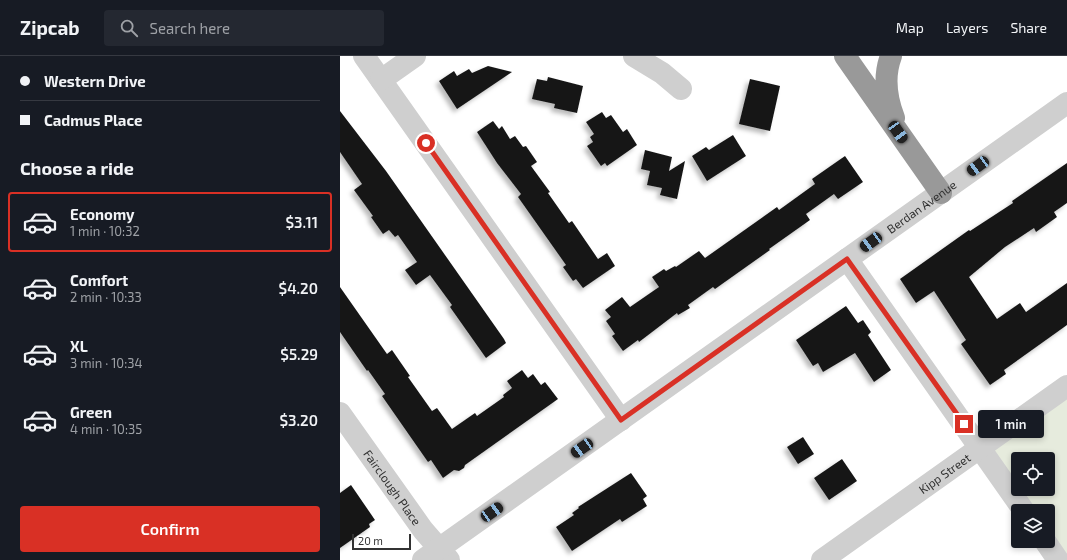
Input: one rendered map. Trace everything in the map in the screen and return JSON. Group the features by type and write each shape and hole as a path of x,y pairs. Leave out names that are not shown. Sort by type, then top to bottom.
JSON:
{"highway":[{"path":"845,56 941,193"},
{"path":"891,56 887,68 886,86 888,100 896,126 907,144"}],"street":[{"path":"364,56 621,420"},
{"path":"381,80 415,56"},
{"path":"634,56 662,73 681,89"},
{"name":"Berdan Avenue","path":"437,556 621,420 1067,103"},
{"path":"847,259 1019,504"},
{"name":"Kipp Street","path":"822,560 981,449 1067,386"},
{"name":"Fairclough Place","path":"340,413 423,530 437,556"},
{"path":"1050,548 1058,560"}],"shaded area":[{"path":"1067,386 1067,560 1055,548 1055,504 1019,504 1014,496 1055,496 1055,452 1011,452 1011,492 981,449"}],"building":[{"path":"488,66 512,72 457,109 439,81 454,71 457,76 469,69 472,73"},
{"path":"548,77 583,86 577,113 554,108 555,104 532,99 537,79 547,81"},
{"path":"750,79 780,86 770,131 739,124"},
{"path":"340,111 386,171 504,339 506,343 486,358 450,307 452,305 430,275 416,285 405,270 417,262 398,235 395,237 389,230 383,234 371,217 373,216 354,190 362,184 340,152"},
{"path":"602,112 606,118 611,115 623,132 627,129 637,145 607,166 605,163 601,166 587,146 593,142 590,137 594,134 586,122"},
{"path":"493,121 499,129 502,126 510,139 515,136 523,147 526,146 537,162 531,166 550,192 548,193 569,223 572,221 598,259 607,253 615,266 583,288 576,279 573,281 563,267 566,265 518,197 521,194 497,163 477,132"},
{"path":"733,135 746,156 707,181 692,156 706,147 709,150"},
{"path":"645,150 672,157 669,171 685,161 677,199 660,195 662,188 647,185 650,171 641,169"},
{"path":"845,156 863,182 838,199 834,194 806,214 810,220 769,249 770,250 715,289 713,287 688,305 690,308 678,315 677,313 639,342 638,340 623,351 612,336 615,334 606,321 611,317 605,310 622,297 630,307 659,287 652,277 664,269 666,271 675,266 676,267 699,251 705,258 777,207 779,210 815,184 812,179"},
{"path":"1067,163 1067,203 1054,212 1057,217 1036,232 1034,228 1005,247 969,277 997,319 1020,303 1026,312 1067,283 1067,325 1004,370 1006,374 990,385 961,344 966,340 934,291 916,303 900,279 969,230 970,231 1013,203 1012,201"},
{"path":"340,287 387,354 392,350 410,376 408,377 432,411 437,408 452,429 475,413 477,416 504,397 503,395 512,388 507,381 522,370 528,378 533,374 541,385 545,382 558,399 465,465 464,468 459,471 454,470 443,478 431,460 428,462 382,396 385,394 340,332"},
{"path":"846,306 858,323 863,320 871,332 868,335 891,370 874,382 855,353 823,372 818,363 813,366 796,340"},
{"path":"803,437 814,454 798,464 787,447"},
{"path":"842,459 857,481 829,500 814,478"},
{"path":"631,473 647,496 643,499 647,506 622,522 620,519 572,551 556,527 574,515 572,513 579,508 578,507"},
{"path":"351,485 375,520 369,524 370,527 340,548 340,493"}],"route":[{"path":"426,143 621,420 847,259 964,424"}]}
